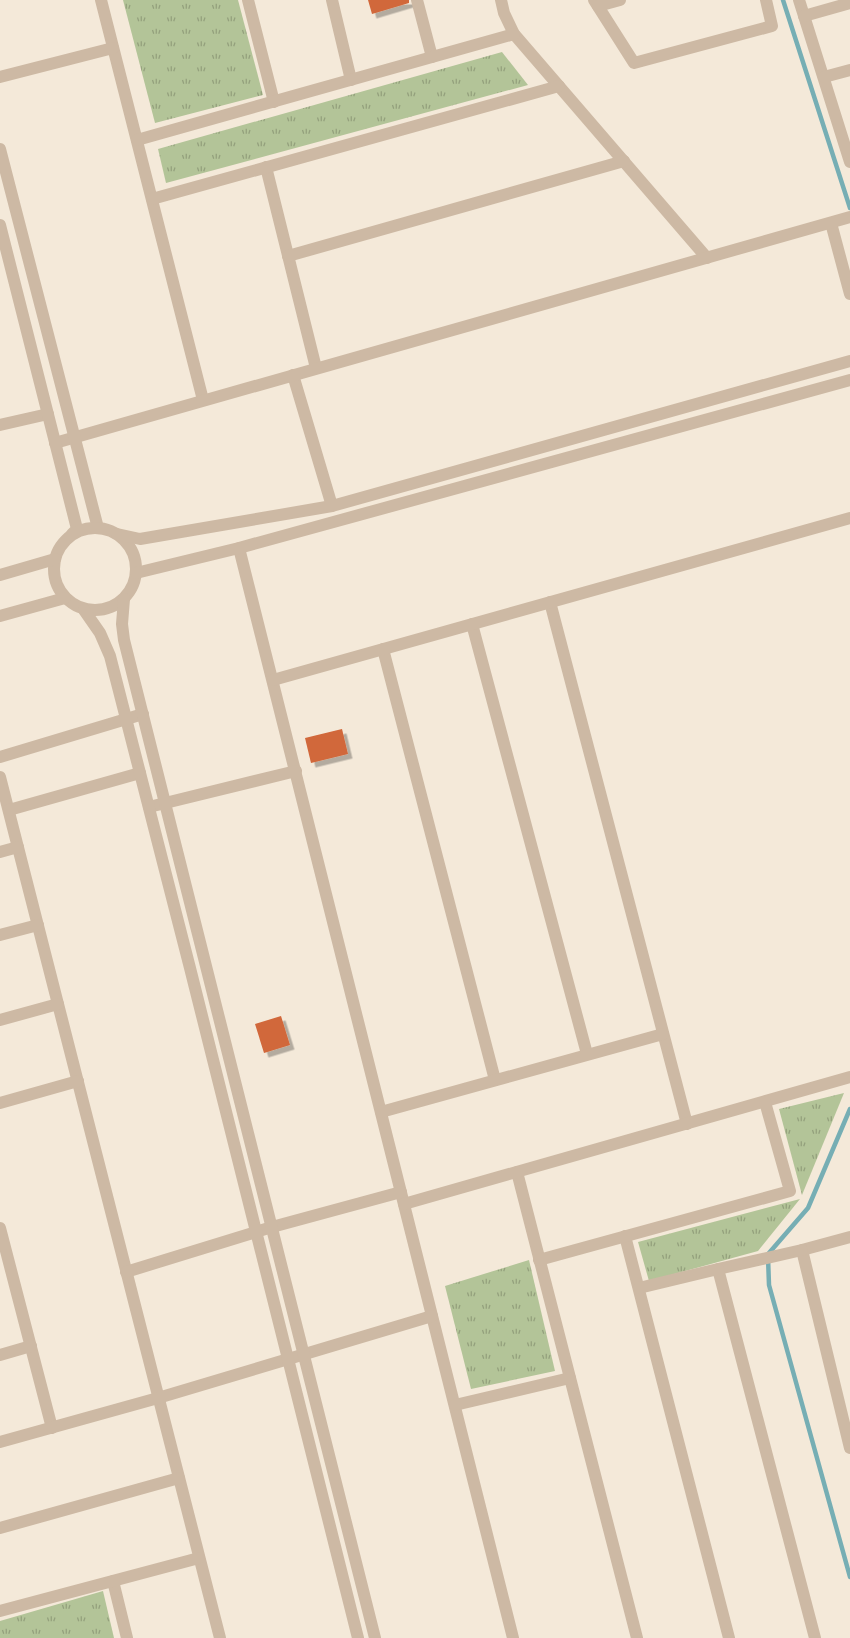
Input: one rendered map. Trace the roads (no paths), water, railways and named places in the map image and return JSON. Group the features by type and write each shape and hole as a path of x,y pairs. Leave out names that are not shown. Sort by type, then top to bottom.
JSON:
{"street":[{"path":"101,0 203,400"},
{"path":"248,0 274,102"},
{"path":"332,0 351,80"},
{"path":"417,0 432,57"},
{"path":"501,0 504,13 514,34 707,258"},
{"path":"620,0 596,3 634,63 772,26 766,0"},
{"path":"799,0 846,137 850,162"},
{"path":"804,16 850,3"},
{"path":"137,140 514,34"},
{"path":"0,77 114,48"},
{"path":"824,77 850,70"},
{"path":"152,199 559,86"},
{"path":"0,150 73,438 98,528"},
{"path":"288,256 624,161"},
{"path":"266,167 316,368"},
{"path":"55,443 849,218"},
{"path":"831,223 850,294"},
{"path":"0,226 77,529 57,552 53,566 54,580 64,598 84,610 104,641 149,807 358,1638"},
{"path":"72,534 88,528 102,528 117,534 140,539 332,506 850,361"},
{"path":"293,375 332,506"},
{"path":"136,573 239,548 850,380"},
{"path":"0,425 48,414"},
{"path":"272,680 850,518"},
{"path":"84,610 98,611 112,607 124,600 132,588 136,573 135,559 128,544 117,534"},
{"path":"239,548 513,1638"},
{"path":"0,575 55,559"},
{"path":"0,616 64,598"},
{"path":"124,600 122,624 124,640 375,1638"},
{"path":"550,602 687,1124"},
{"path":"472,624 587,1054"},
{"path":"383,649 495,1080"},
{"path":"0,757 143,714"},
{"path":"149,807 296,771"},
{"path":"9,810 140,774"},
{"path":"0,777 220,1638"},
{"path":"0,852 18,847"},
{"path":"0,935 38,925"},
{"path":"0,1020 58,1004"},
{"path":"381,1112 663,1034"},
{"path":"126,1272 272,1227 517,1172 850,1077"},
{"path":"0,1103 78,1082"},
{"path":"539,1260 790,1191 765,1102"},
{"path":"517,1172 636,1638"},
{"path":"0,1228 5,1269 31,1346 52,1428"},
{"path":"625,1236 729,1638"},
{"path":"639,1288 850,1237"},
{"path":"802,1250 850,1448"},
{"path":"718,1268 815,1638"},
{"path":"0,1442 158,1398 432,1316"},
{"path":"0,1355 31,1346"},
{"path":"454,1405 570,1378"},
{"path":"0,1528 179,1478"},
{"path":"0,1612 199,1558"},
{"path":"113,1581 126,1638"}],"waterway":[{"path":"783,0 850,208"},
{"path":"850,1109 808,1208 769,1253 768,1257 769,1285 850,1577"}]}
